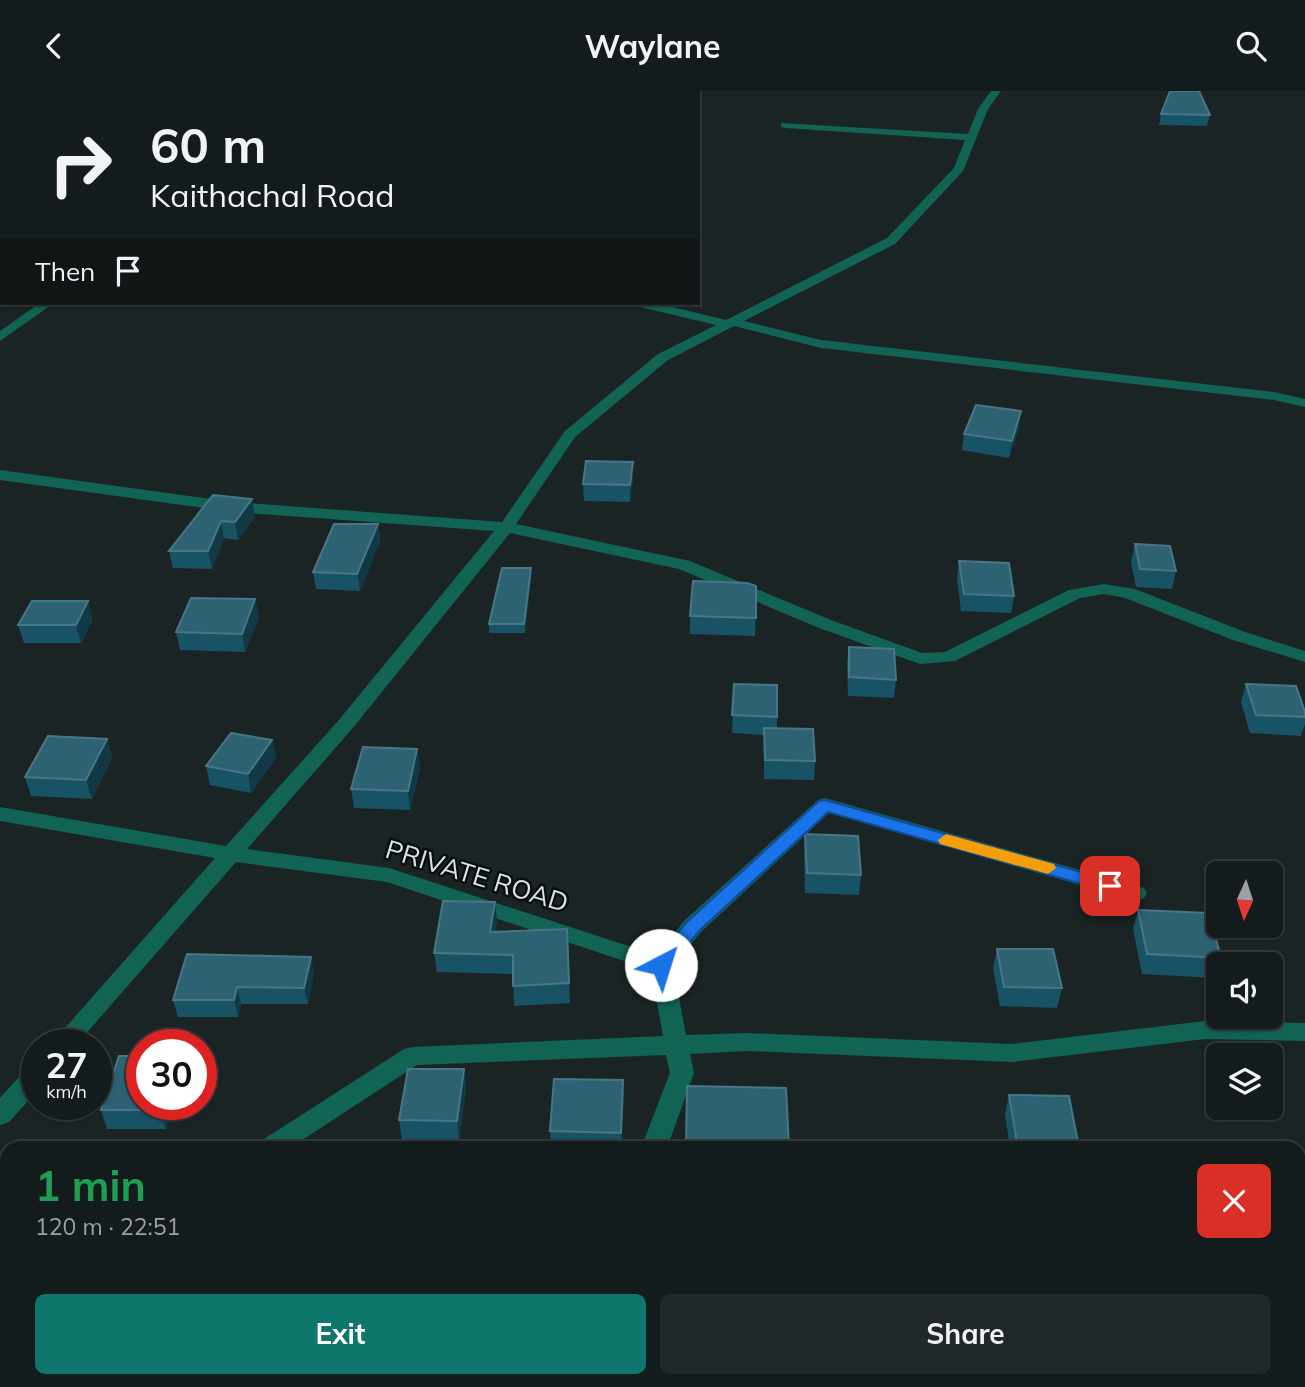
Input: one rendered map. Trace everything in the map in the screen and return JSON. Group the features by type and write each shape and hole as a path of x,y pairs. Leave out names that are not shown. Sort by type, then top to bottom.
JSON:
{"street":[{"path":"76,1029 345,725 506,527 570,434 663,357 891,241 959,169 983,109 996,91"},
{"path":"785,125 972,137"},
{"path":"0,337 45,305"},
{"path":"650,305 821,344 1274,396 1305,403"},
{"path":"0,475 233,507 506,527 684,565 850,634 920,659 949,657 1074,594 1104,589 1129,593 1239,636 1305,657"},
{"path":"657,1141 682,1073 661,965 693,926 825,805 1136,893"},
{"name":"PRIVATE ROAD","path":"0,814 231,854 389,874 661,965"},
{"path":"281,1141 412,1056 748,1042 1012,1053 1205,1030 1305,1032"},
{"path":"0,1115 21,1092"}],"building":[{"path":"1170,91 1199,91 1210,115 1161,114"},
{"path":"976,405 1021,411 1012,441 964,434"},
{"path":"586,461 633,462 630,485 583,484"},
{"path":"213,495 252,499 235,522 221,521 208,551 169,551"},
{"path":"334,524 378,524 357,574 313,572"},
{"path":"1135,544 1170,546 1176,571 1140,569"},
{"path":"959,561 1009,563 1014,596 964,594"},
{"path":"502,568 531,568 524,624 489,624"},
{"path":"693,581 747,583 756,586 756,618 690,616"},
{"path":"191,598 255,599 242,634 176,632"},
{"path":"32,601 88,601 76,625 18,625"},
{"path":"849,647 894,649 896,680 849,677"},
{"path":"734,684 777,685 777,717 732,715"},
{"path":"1246,684 1296,686 1305,717 1256,715"},
{"path":"764,728 813,729 815,761 765,760"},
{"path":"231,733 272,740 248,774 206,766"},
{"path":"48,736 107,739 86,780 25,777"},
{"path":"363,747 417,749 408,791 351,789"},
{"path":"805,834 858,836 861,875 807,873"},
{"path":"443,901 495,902 490,932 567,929 569,983 513,986 513,955 434,953"},
{"path":"1138,910 1206,913 1206,938 1216,938 1219,952 1206,952 1206,957 1147,954"},
{"path":"997,949 1053,949 1062,988 1004,987"},
{"path":"187,954 311,957 304,988 237,987 234,1000 173,1000"},
{"path":"119,1056 126,1056 126,1110 112,1110 112,1077"},
{"path":"408,1069 464,1069 457,1121 399,1120"},
{"path":"554,1079 623,1080 621,1133 550,1131"},
{"path":"687,1086 786,1088 789,1141 686,1141"},
{"path":"1009,1095 1069,1096 1078,1141 1017,1141"}],"slow traffic":[{"path":"946,840 1048,868"}],"route":[{"path":"661,965 693,926 825,805 1110,886"}]}
